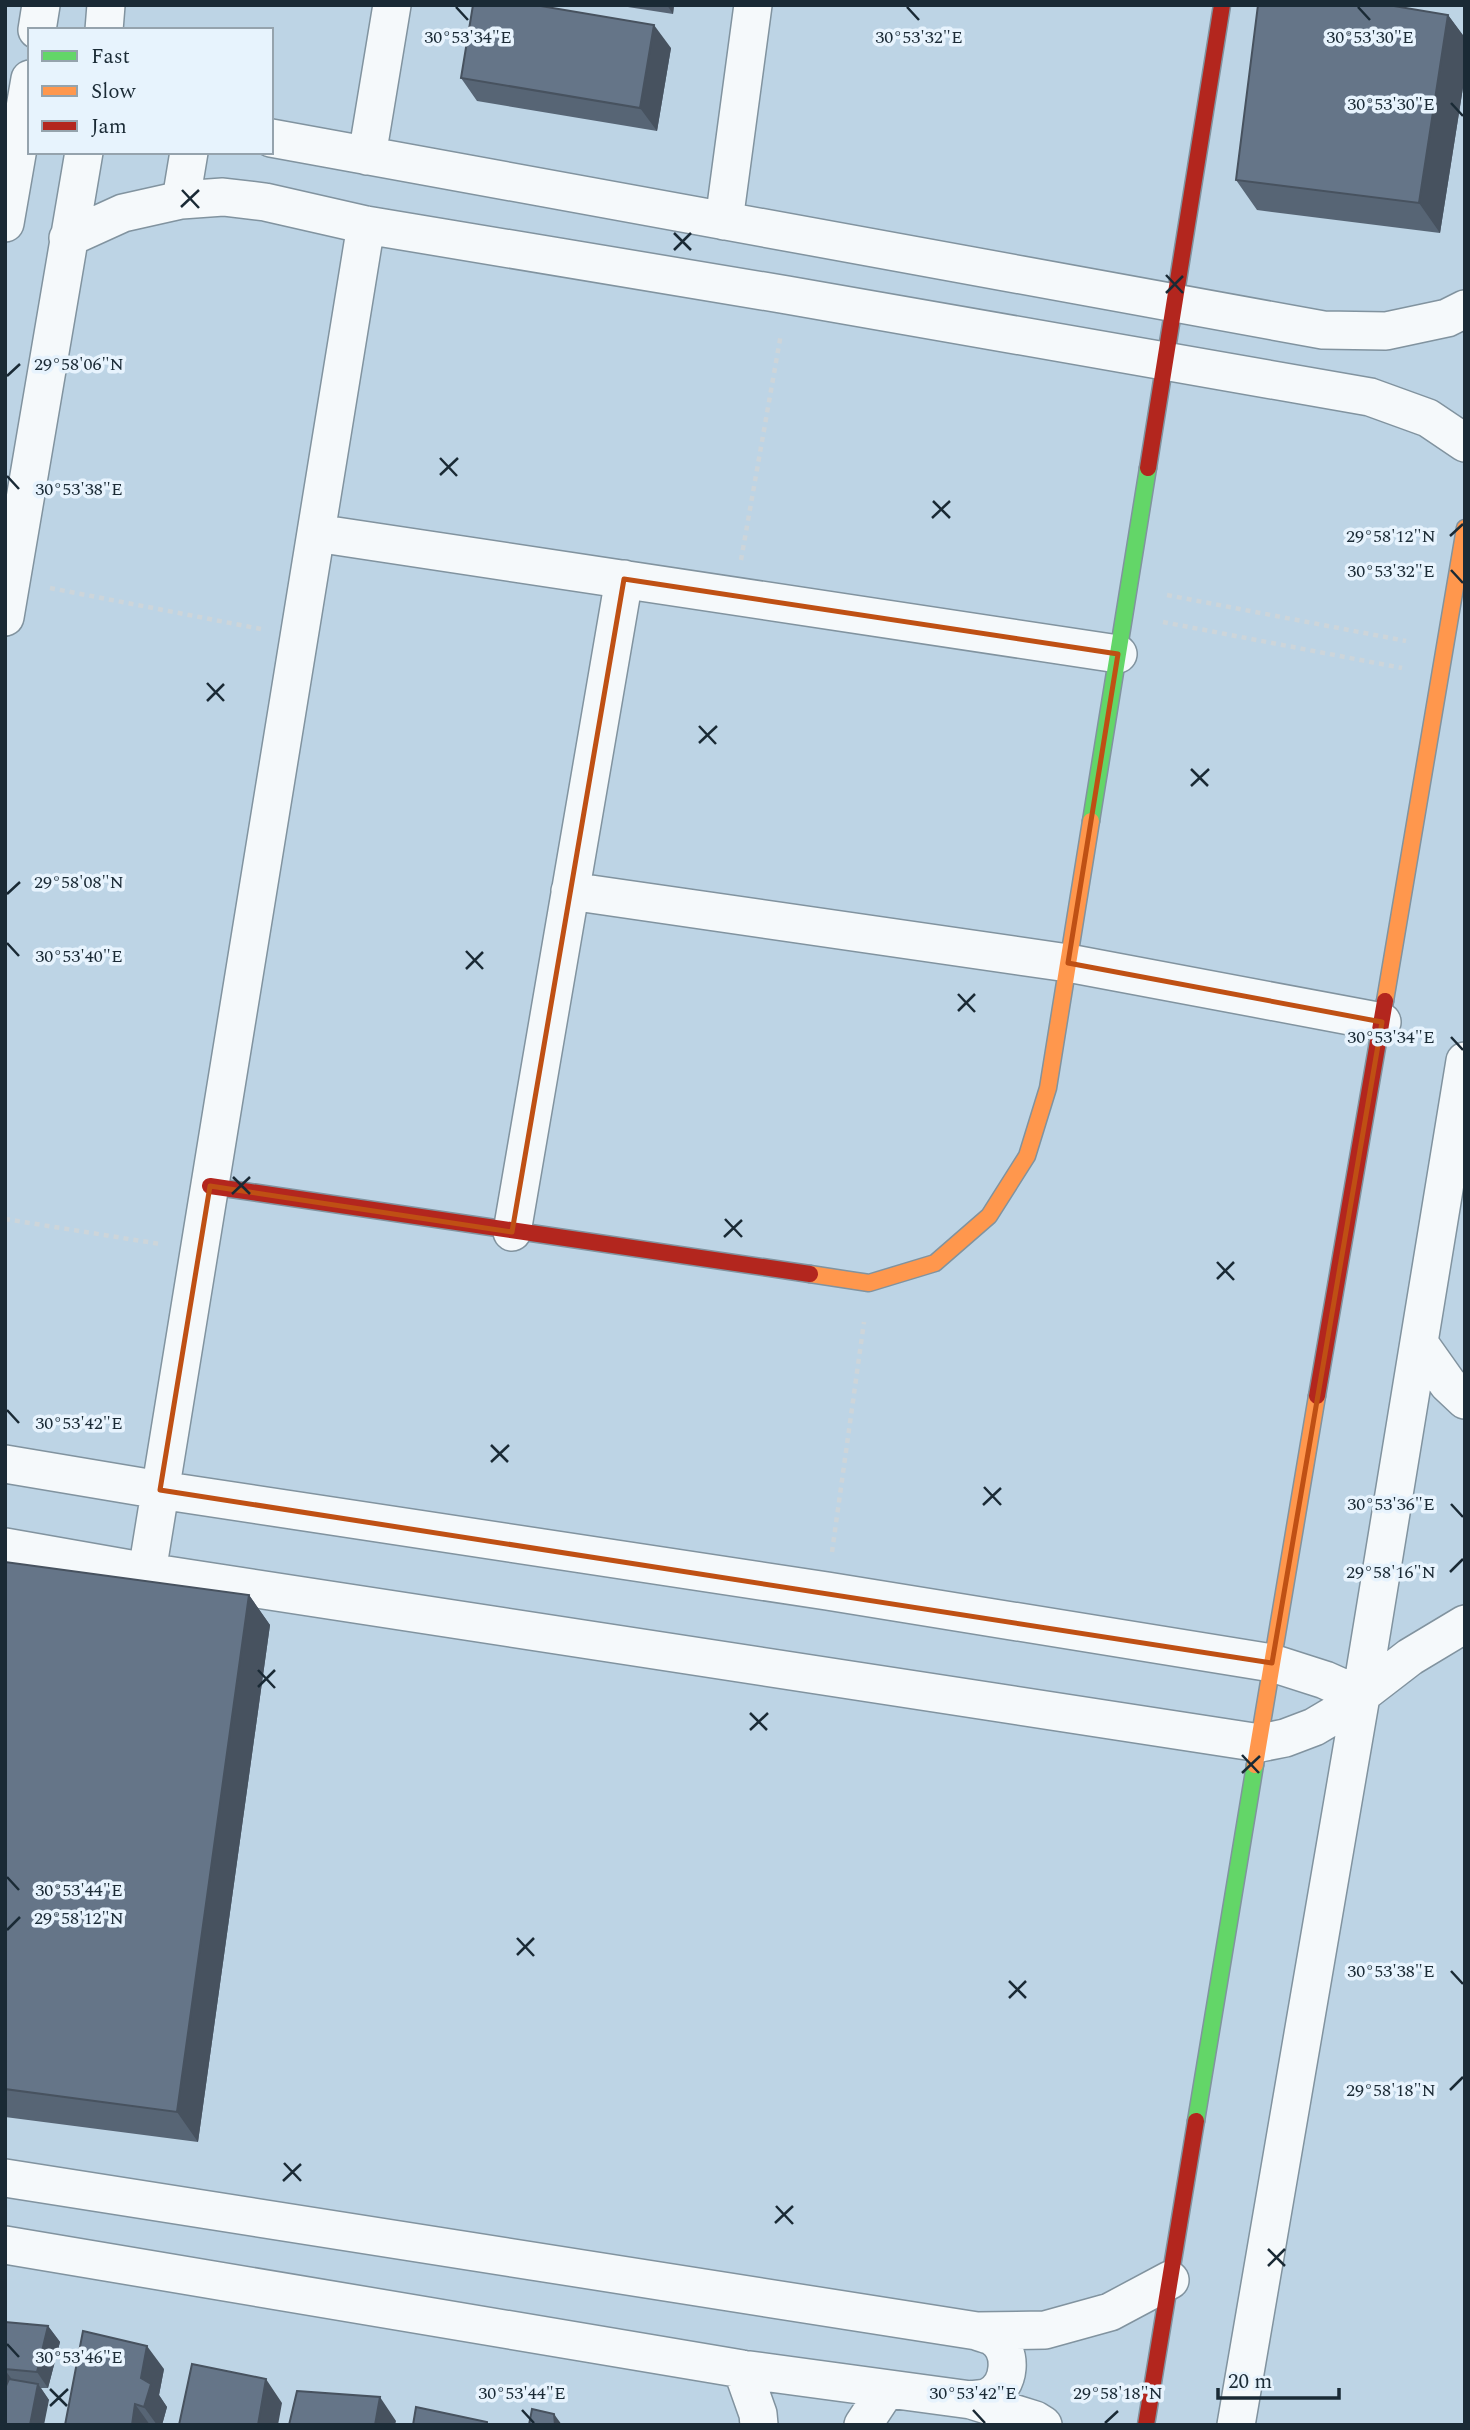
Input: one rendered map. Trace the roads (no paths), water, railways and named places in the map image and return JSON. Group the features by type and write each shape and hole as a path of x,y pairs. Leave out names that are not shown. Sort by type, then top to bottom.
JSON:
{"street":[{"path":"37,28 41,5"},
{"path":"104,28 106,5"},
{"path":"367,156 392,5"},
{"path":"724,221 753,5"},
{"path":"210,1186 869,1283 935,1264 989,1216 1027,1156 1048,1088 1166,360 1217,6"},
{"path":"5,69 28,55"},
{"path":"5,223 28,91"},
{"path":"273,138 1323,330 1386,331 1447,318 1465,310"},
{"path":"5,617 84,154"},
{"path":"181,200 189,154"},
{"path":"68,238 123,213 181,200 223,197 265,202 366,225 1370,397 1428,418 1465,443"},
{"path":"147,1572 366,225"},
{"path":"1146,2425 1272,1663 1465,528"},
{"path":"316,533 1118,654"},
{"path":"512,1232 624,579"},
{"path":"570,891 1068,963 1382,1022"},
{"path":"1236,2425 1361,1696 1465,1061"},
{"path":"1419,1343 1448,1384 1465,1400"},
{"path":"5,1464 1272,1663 1325,1680 1361,1696"},
{"path":"5,1547 147,1572 1260,1743 1285,1738 1314,1727 1361,1696 1410,1657 1465,1625"},
{"path":"5,2178 977,2331 1045,2330 1110,2312 1170,2280"},
{"path":"5,2245 742,2370 971,2400 1043,2425"},
{"path":"971,2400 988,2397 1002,2385 1008,2369 1005,2351 994,2337 977,2331"},
{"path":"742,2370 758,2414 759,2425"},
{"path":"863,2425 886,2390"}]}
